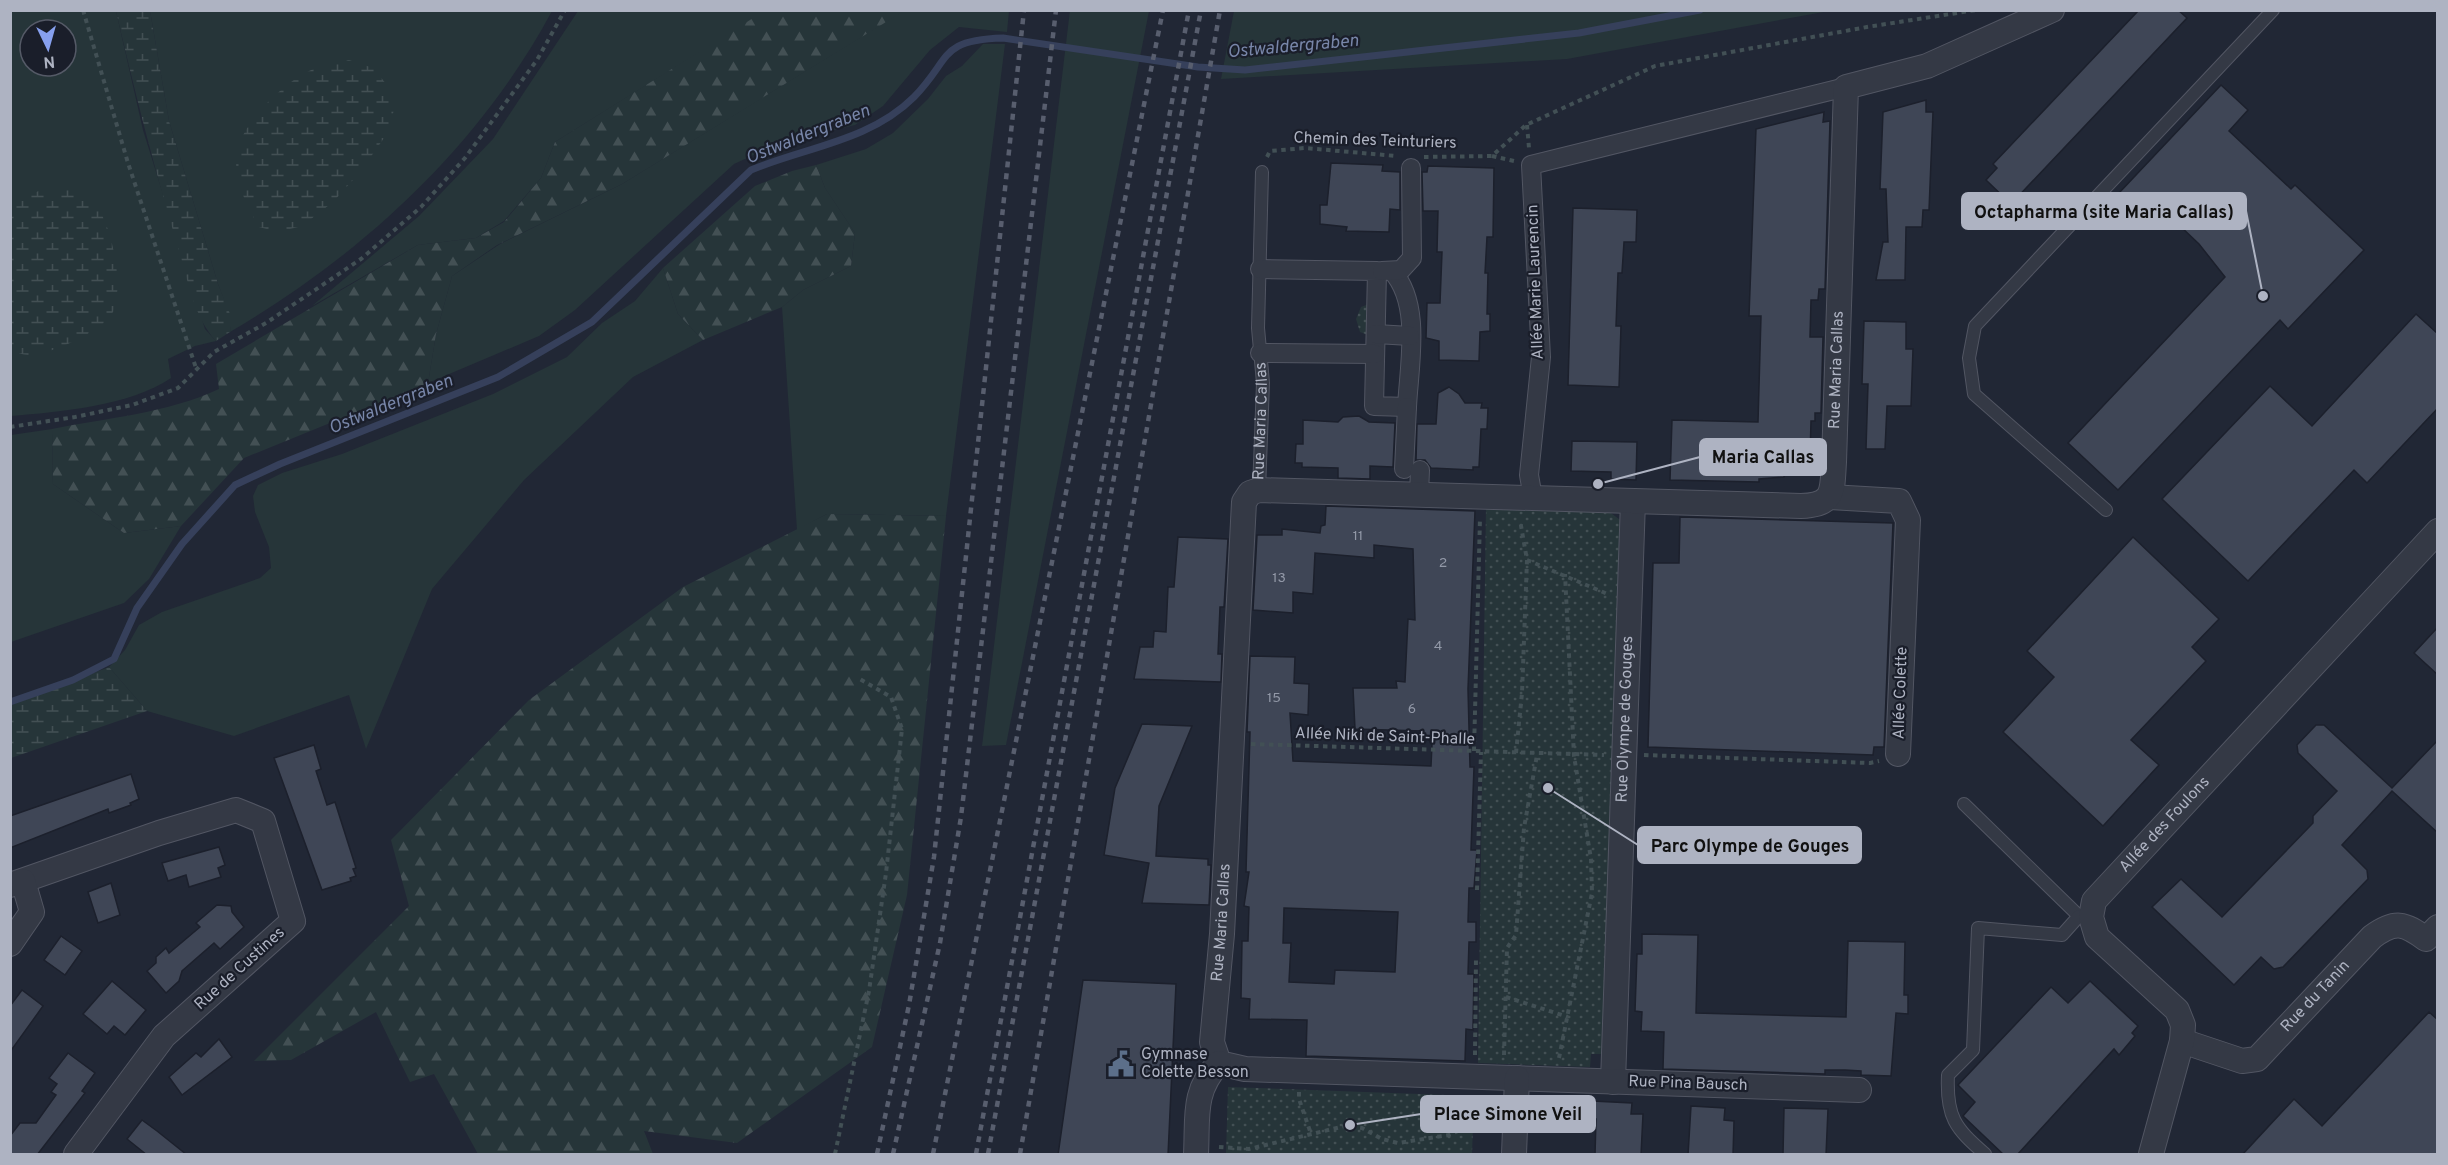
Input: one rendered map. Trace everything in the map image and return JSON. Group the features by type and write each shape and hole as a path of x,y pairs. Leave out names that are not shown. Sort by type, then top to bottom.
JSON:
{"street":[{"path":"1846,87 1927,66 2052,10"},
{"name":"Rue Maria Callas","path":"1219,1063 1212,1042 1222,933 1244,502 1250,493 1259,490 1801,506 1815,506 1830,497 1834,462 1846,87"},
{"name":"Allée Marie Laurencin","path":"1533,498 1529,475 1541,357 1531,165 1846,87"},
{"path":"1260,269 1401,270 1412,258 1410,160"},
{"path":"1385,271 1376,334 1374,406 1407,407"},
{"path":"1385,271 1402,282 1406,294 1410,336 1407,407 1412,470 1419,494"},
{"path":"1376,334 1410,336"},
{"name":"Rue Maria Callas","path":"1260,353 1376,354"},
{"name":"Allée Colette","path":"1830,497 1899,501 1908,520 1898,754"},
{"name":"Rue Olympe de Gouges","path":"1613,1082 1633,501"},
{"name":"Allée des Foulons","path":"2085,917 2106,886 2433,544"},
{"name":"Rue de Custines","path":"16,883 159,833 236,810 262,820 293,921 164,1036 76,1155"},
{"path":"10,944 32,912 16,883"},
{"path":"2085,917 2097,937 2177,1010 2183,1025 2182,1041 2151,1155"},
{"name":"Rue du Tanin","path":"2182,1041 2242,1061 2257,1059 2372,937 2387,926 2408,926 2434,939"},
{"path":"1196,1150 1198,1095 1206,1077 1219,1063 1245,1069 1510,1078 1515,1115 1514,1155"},
{"name":"Rue Pina Bausch","path":"1510,1078 1859,1090"}],"lane":[{"path":"2106,510 1974,394 1969,358 1975,326 2273,10"},
{"name":"Rue Maria Callas","path":"1259,490 1263,383 1260,353 1262,172"},
{"path":"1964,804 2085,917 2062,935 1978,928 1973,1050 1948,1075 1947,1095 1952,1121 1985,1155"}],"path":[{"path":"83,10 128,163 196,369"},
{"path":"10,427 132,405 178,388 214,352 266,323 361,259 421,207 492,125 537,60 565,10"},
{"name":"Chemin des Teinturiers","path":"1262,172 1270,151 1305,148 1410,160 1491,156 1526,125 1655,66 1867,27 1976,10"},
{"path":"1474,752 1481,497"},
{"path":"1516,753 1522,693 1527,560 1519,512 1533,498"},
{"path":"1527,560 1565,574 1629,604"},
{"path":"1555,1079 1592,893 1591,859 1574,756 1565,574"},
{"path":"835,1155 869,991 886,873 902,729 891,697 858,678"},
{"name":"Allée Niki de Saint-Phalle","path":"1233,744 1574,756"},
{"path":"1477,890 1480,752"},
{"name":"Allée Colette","path":"1574,756 1625,755 1870,764 1898,754"},
{"path":"1510,1078 1505,997 1507,948 1516,935 1524,828 1537,755"},
{"path":"1475,1076 1476,958"},
{"path":"1505,997 1568,1017"},
{"path":"1300,1070 1299,1099 1311,1134"},
{"path":"1196,1150 1249,1149 1345,1126 1362,1128 1382,1139 1398,1143 1449,1135 1494,1115 1515,1115"}],"green space":[{"path":"766,10 904,11 622,184 497,245 452,276 436,334 428,383 244,458 181,526 124,533 53,484 52,429 179,404 219,389 216,364 418,245 476,238 504,222 541,178 555,142"},
{"path":"1070,10 1149,11 1006,745 982,746"},
{"path":"1234,10 1829,11 1567,59 1221,79"},
{"path":"11,11 116,11 143,130 205,329 216,341 195,346 168,359 171,378 154,388 94,406 11,416"},
{"path":"116,11 150,11 169,121 218,284 232,319 230,332 216,341 196,308 188,282 160,186"},
{"path":"150,11 552,11 523,61 490,108 414,193 326,268 230,332 231,319 218,284 169,121"},
{"path":"578,11 766,11 555,142 541,178 504,221 476,238 418,245 312,306 419,216 493,139"},
{"path":"903,11 1009,11 1007,32 959,27 930,50 883,106 855,125 778,144 734,164 575,310 539,336 428,383 436,334 452,276 500,244 622,184"},
{"path":"983,44 1005,44 946,516 827,514 797,530 782,307 803,290 851,266 855,233 825,188 816,165 866,149 893,133 928,99 946,76 962,66"},
{"path":"349,60 373,68 387,85 394,109 389,131 360,172 333,202 302,226 278,232 259,227 246,203 237,176 236,158 244,133 274,96 298,77 318,67"},
{"path":"816,165 825,188 855,233 851,266 803,290 782,307 703,340 678,314 663,268 755,186 792,171"},
{"path":"45,188 79,191 97,206 110,235 114,252 117,270 116,302 112,314 106,321 86,335 61,347 26,355 11,350 11,204"},
{"path":"663,268 678,314 703,340 633,377 524,480 432,589 366,749 349,695 234,736 147,711 109,667 125,650 139,625 162,612 260,578 271,568 269,547 255,512 253,496 258,485 282,473 342,454 493,394 567,357 602,323 635,301"},
{"path":"1374,302 1373,337 1360,332 1356,319 1361,307"},
{"path":"52,429 53,484 124,533 181,526 149,579 124,603 11,642 11,435"},
{"path":"1486,508 1608,511 1623,522 1607,1054 1591,1054 1590,1067 1478,1063"},
{"path":"827,514 946,516 907,895 872,1047 737,1143 644,1131 653,1154 478,1154 434,1074 410,1082 376,1012 291,1060 254,1061 409,906 391,840 529,700 683,587"},
{"path":"109,667 147,711 11,758 11,705"},
{"path":"1228,1087 1474,1096 1472,1154 1226,1154"}],"building":[{"path":"2139,10 2178,10 2187,18 2011,204 1986,180 1997,168 1993,164"},
{"path":"2221,85 2248,110 2229,131 2291,189 2295,185 2364,250 2288,329 2280,320 2118,490 2068,443 2225,277 2199,244 2158,205 2145,219 2119,193"},
{"path":"1926,100 1926,112 1933,112 1929,210 1923,210 1922,227 1906,227 1905,280 1876,280 1883,242 1888,242 1886,189 1880,189 1883,112"},
{"path":"1824,112 1823,122 1830,121 1825,289 1819,289 1818,300 1811,300 1810,337 1823,337 1821,413 1815,413 1815,421 1811,421 1810,458 1785,457 1784,477 1759,479 1759,482 1670,480 1672,420 1758,422 1761,316 1749,316 1756,129"},
{"path":"1331,163 1383,165 1382,171 1400,172 1400,210 1390,209 1389,232 1346,231 1347,227 1320,224 1320,205 1327,205"},
{"path":"1428,166 1494,168 1493,237 1487,237 1485,273 1488,273 1487,314 1490,314 1490,331 1480,332 1479,361 1439,360 1439,341 1426,338 1427,303 1440,303 1442,252 1437,252 1438,211 1423,211 1422,172 1427,172"},
{"path":"1573,208 1637,210 1636,242 1624,242 1622,273 1618,273 1616,326 1621,326 1619,387 1568,385"},
{"path":"2416,314 2438,334 2438,408 2367,483 2354,470 2248,581 2162,499 2270,386 2312,426"},
{"path":"1864,321 1906,322 1906,349 1913,349 1911,406 1887,406 1885,449 1866,449 1868,384 1862,384"},
{"path":"1449,387 1459,394 1465,403 1482,403 1481,408 1488,408 1487,429 1481,429 1479,467 1473,467 1473,470 1431,468 1425,460 1416,460 1417,424 1436,424 1438,393"},
{"path":"1359,416 1369,422 1395,423 1393,467 1370,466 1370,479 1338,478 1338,468 1302,467 1302,463 1295,463 1296,444 1303,444 1303,420 1338,422 1343,417"},
{"path":"1572,441 1637,442 1636,480 1611,479 1611,472 1571,471"},
{"path":"1326,506 1475,511 1468,689 1470,767 1474,767 1471,850 1477,850 1474,888 1469,888 1468,922 1476,922 1476,942 1469,942 1468,974 1474,974 1473,1030 1466,1029 1465,1061 1306,1056 1307,1020 1249,1019 1250,999 1241,998 1242,941 1248,941 1249,907 1244,906 1249,872 1246,872 1250,656 1295,657 1294,683 1309,684 1308,715 1290,713 1293,761 1431,766 1432,744 1422,731 1355,729 1353,688 1397,688 1396,681 1405,682 1408,619 1415,620 1413,549 1374,545 1374,558 1315,553 1313,594 1293,592 1293,613 1253,610 1257,535 1282,535 1282,529 1320,533 1321,526 1325,525","holes":["1284,908 1398,912 1395,972 1335,970 1334,984 1289,982 1291,943 1283,943"]},
{"path":"1680,517 1893,523 1884,747 1874,747 1873,755 1648,747 1653,563 1679,563"},
{"path":"1178,537 1228,539 1224,607 1220,607 1218,654 1222,654 1221,682 1134,679 1140,647 1153,647 1154,631 1166,632 1168,587 1174,587"},
{"path":"2133,537 2219,619 2192,647 2206,661 2131,740 2159,765 2103,826 2003,732 2054,677 2027,651"},
{"path":"2438,627 2438,675 2414,653"},
{"path":"1142,724 1192,726 1159,806 1156,856 1208,859 1208,865 1211,865 1209,905 1142,903 1149,863 1104,855 1115,788"},
{"path":"2316,725 2324,725 2392,788 2438,740 2438,833 2392,791 2342,845 2367,870 2368,879 2283,967 2274,969 2261,957 2234,985 2152,907 2181,879 2222,917 2313,823 2313,816 2337,791 2298,753 2297,745"},
{"path":"314,745 321,769 316,771 327,805 335,802 356,868 353,869 356,876 350,878 351,881 322,890 274,758"},
{"path":"131,774 139,799 130,803 131,805 109,813 108,809 10,848 10,816"},
{"path":"219,847 225,865 218,868 221,877 189,887 186,875 168,881 162,863"},
{"path":"111,883 120,915 98,923 88,892"},
{"path":"217,905 231,906 232,912 244,927 220,949 214,943 182,971 179,981 166,993 147,971 156,963 156,957 166,948 169,953 200,927 196,923"},
{"path":"1642,934 1698,935 1696,1013 1846,1017 1848,941 1905,942 1904,995 1908,995 1908,1014 1896,1013 1891,1076 1861,1075 1861,1071 1845,1070 1825,1070 1825,1074 1663,1069 1664,1032 1641,1031 1642,1012 1635,1011 1637,954 1642,954"},
{"path":"61,936 82,951 65,975 44,960"},
{"name":"Gymnase Colette Besson","path":"1083,980 1176,984 1168,1155 1058,1155"},
{"path":"112,981 146,1010 125,1035 114,1026 107,1034 83,1014"},
{"path":"2090,981 2138,1026 2132,1033 2135,1036 2119,1055 2114,1049 2017,1155 2004,1155 1963,1116 1975,1102 1958,1085 2051,987 2068,1003"},
{"path":"22,990 43,1006 10,1052 10,1006"},
{"path":"2429,1012 2438,1020 2438,1155 2242,1155 2294,1099 2322,1126"},
{"path":"219,1039 232,1057 182,1095 169,1077 196,1053 201,1057"},
{"path":"68,1053 95,1073 82,1091 85,1093 37,1155 10,1155 10,1136 20,1123 36,1123 56,1095 51,1092 57,1084 49,1078"},
{"path":"1592,1101 1632,1103 1631,1114 1643,1114 1641,1155 1595,1155 1596,1119 1592,1119"},
{"path":"1691,1106 1725,1108 1724,1120 1734,1121 1733,1155 1688,1155"},
{"path":"1784,1108 1828,1109 1826,1155 1783,1155"},
{"path":"142,1120 187,1155 147,1155 127,1139"}],"waterway":[{"name":"Ostwaldergraben","path":"10,702 73,680 114,659 137,608 182,544 235,485 280,464 498,377 592,322 751,170 837,141 878,124 897,112 914,97 956,47 982,40 1003,38 1198,67 1245,70 1579,33 1700,10"}],"railway":[{"path":"877,1154 909,1005 934,857 1024,10"},
{"path":"893,1154 940,943 961,817 1056,10"},
{"path":"933,1154 1163,10"},
{"path":"976,1154 1189,10"},
{"path":"988,1154 1201,10"},
{"path":"1020,1154 1220,10"}],"place":[{"name":"Octapharma (site Maria Callas)","path":"2263,296"},
{"name":"Maria Callas","path":"1598,484"},
{"name":"Parc Olympe de Gouges","path":"1548,788"},
{"name":"Gymnase Colette Besson","path":"1121,1064"},
{"name":"Place Simone Veil","path":"1350,1125"}]}
